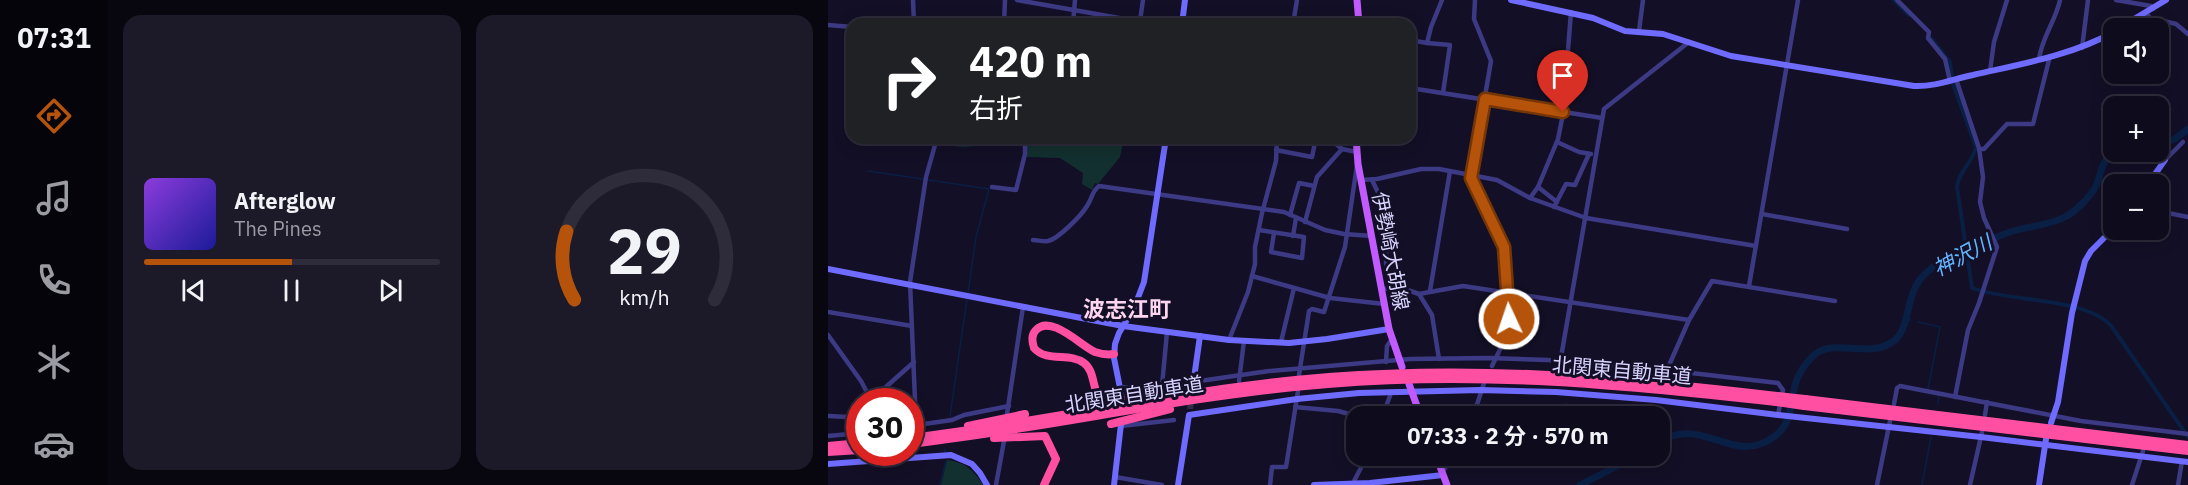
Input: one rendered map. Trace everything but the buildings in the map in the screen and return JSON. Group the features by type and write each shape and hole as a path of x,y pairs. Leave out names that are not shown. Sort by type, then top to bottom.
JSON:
{"highway":[{"path":"1089,380 1087,369 1080,363 1044,357 1035,353 1030,340 1035,327 1044,323 1054,324 1094,349 1114,354"},
{"path":"1114,354 1094,351 1050,325 1040,327 1032,338 1034,348 1041,354 1077,360 1086,365 1100,399 1210,392"},
{"name":"北関東自動車道","path":"924,435 992,428 1210,392 1327,377 1466,371 1588,376 2188,451"},
{"name":"北関東自動車道","path":"924,443 1251,392 1372,381 1499,378 1606,384 1777,399"},
{"path":"1111,424 1251,392"},
{"name":"北関東自動車道","path":"1804,403 2188,445"},
{"path":"924,434 1024,414"},
{"path":"930,442 1045,436 1056,459 1045,485"},
{"path":"828,446 846,444"},
{"path":"828,452 846,451"},
{"path":"1045,485 1059,462"}],"main road":[{"path":"1357,0 1358,18"},
{"name":"伊勢崎大胡線","path":"1356,144 1358,164 1389,329 1401,364"},
{"path":"1410,388 1416,406"},
{"path":"1439,466 1447,485"}],"street":[{"path":"913,0 914,18"},
{"path":"1004,18 1005,0"},
{"path":"1017,0 1122,18"},
{"path":"1073,18 1076,0"},
{"path":"1140,18 1143,0"},
{"path":"1183,18 1185,0"},
{"path":"1294,18 1297,0"},
{"path":"1427,43 1442,0"},
{"path":"1475,0 1474,19 1491,61 1472,175 1473,185 1503,243 1510,314 1508,332 1492,366"},
{"path":"1511,0 1571,12 1593,18 1615,28 1663,34 1731,56 1908,86 1930,86 2009,68 2082,48 2103,38"},
{"path":"1639,31 1643,0"},
{"path":"1749,286 1798,0"},
{"path":"1897,0 1929,32 1928,38 1947,63 1979,149 1983,177 1980,202 1996,244 1996,253 1968,330 1955,397"},
{"path":"1990,71 1994,42 2007,0"},
{"path":"2039,58 2046,32 2060,0"},
{"path":"2082,48 2088,0"},
{"path":"2116,0 2151,6 2153,9"},
{"path":"2137,18 2166,0"},
{"path":"1530,198 1538,187 1557,142 1563,112 1571,12"},
{"path":"2146,13 2150,18 2176,24 2188,34"},
{"path":"828,25 846,26"},
{"path":"1416,41 1450,45 1443,93"},
{"path":"1559,369 1602,118 1606,106 1687,45 1689,41"},
{"path":"1979,149 1984,149 2007,124 2033,124 2050,56"},
{"path":"1416,89 1602,118"},
{"path":"1557,142 1579,152 1596,155"},
{"path":"2169,156 2183,142"},
{"path":"914,388 910,285 926,177 935,144"},
{"path":"992,187 1016,190 1025,154 1025,144"},
{"path":"1165,144 1144,282 1134,308 1116,339 1114,354 1121,390 1193,383 1240,375 1299,372 1386,362 1401,364 1439,359 1496,358 1561,361 1778,383 1783,392 1780,416"},
{"path":"1229,340 1256,262 1258,230 1276,161 1276,144"},
{"path":"1276,150 1312,157 1315,144"},
{"path":"1336,144 1342,149 1357,152"},
{"path":"1305,222 1314,186 1320,174 1342,149"},
{"path":"1555,204 1566,184 1575,185 1589,154"},
{"path":"1299,372 1309,310 1324,313 1330,298 1347,234 1355,167 1358,164"},
{"path":"1361,180 1372,180 1421,169 1450,171 1504,183 1530,198 1555,204 1586,218 1756,246"},
{"path":"1430,291 1450,171"},
{"path":"1372,180 1388,214 1386,257 1388,277 1394,284 1419,294 1460,286 1689,320"},
{"path":"1290,215 1299,183 1314,186"},
{"path":"1033,240 1049,241 1066,228 1087,206 1095,189 1099,186 1284,212 1325,230 1372,236"},
{"path":"1538,187 1555,204"},
{"path":"2169,213 2188,217"},
{"path":"1762,214 1847,229"},
{"path":"1293,236 1296,218"},
{"path":"1258,230 1304,237 1302,258 1271,252 1274,233"},
{"path":"2053,420 2073,308 2086,257 2103,239"},
{"path":"828,269 1123,326 1229,340 1304,342 1389,329"},
{"path":"1252,276 1330,298 1384,304"},
{"path":"1663,379 1689,320 1712,281 1835,301"},
{"path":"1382,289 1401,287"},
{"path":"1281,342 1294,288"},
{"path":"1419,294 1432,315 1439,359"},
{"path":"1007,414 1023,307"},
{"path":"828,312 912,326"},
{"path":"1162,386 1167,332"},
{"path":"828,334 864,388"},
{"path":"1193,383 1200,336"},
{"path":"1386,362 1387,346 1389,340 1392,339"},
{"path":"1239,381 1244,341"},
{"path":"885,388 914,362"},
{"path":"1476,406 1484,383"},
{"path":"1894,404 1899,386 1987,402 2053,420 2149,432 2185,434"},
{"path":"1178,485 1189,412 1236,405 1390,392 1410,388 1556,389 1657,396 1780,416 1889,424 2143,453 2185,461 2178,485"},
{"path":"1270,485 1272,467 1286,467 1298,391"},
{"path":"1385,406 1390,392"},
{"path":"1985,415 1987,402"},
{"path":"924,424 952,420 964,414 1009,406"},
{"path":"1295,407 1346,413"},
{"path":"828,416 846,417"},
{"path":"1162,485 1115,481 1121,425 1174,420"},
{"path":"1877,485 1889,424"},
{"path":"828,436 846,434"},
{"path":"1970,485 1981,434"},
{"path":"996,485 1004,441"},
{"path":"2039,485 2046,442"},
{"path":"2132,485 2143,453"},
{"path":"924,455 956,456 967,461 977,469 987,485"},
{"path":"828,464 846,461"},
{"path":"1353,484 1362,466"},
{"path":"1314,485 1353,484 1442,474 1446,466"}],"green space":[{"path":"938,144 1004,144 963,147"},
{"path":"1027,144 1123,144 1120,157 1098,184 1095,183 1092,190 1082,184 1083,173 1060,158 1027,157"},
{"path":"947,460 968,468 983,485 941,485"}],"waterway":[{"path":"1894,0 1909,15"},
{"path":"1931,38 1950,62 1952,77"},
{"path":"1953,84 1976,147 1957,187 1972,288 2067,305 2101,317 2112,327 2188,437"},
{"name":"神沢川","path":"2169,141 2188,129"},
{"name":"神沢川","path":"1670,437 1690,434 1745,446 1760,444 1775,436 1781,431 1788,418 1799,375 1813,356 1821,350 1831,348 1875,349 1895,340 1904,326 1918,282 1924,275 1948,258 2003,234 2053,222 2069,215 2092,192 2105,162"},
{"path":"868,171 922,179"},
{"path":"929,180 989,189 976,237 968,293"},
{"path":"950,416 967,299"},
{"name":"神沢川","path":"1904,319 1911,320"},
{"path":"1918,322 1940,327 1928,389"},
{"path":"1938,404 1939,396"},
{"path":"1922,485 1931,437"},
{"path":"940,485 946,461"},
{"name":"神沢川","path":"1580,485 1617,466"}],"tunnel":[{"path":"1190,409 1193,385"}],"district":[{"name":"波志江町","path":"1127,308"}],"route":[{"path":"1509,319 1503,243 1491,224 1471,178 1485,99 1563,112"}]}
